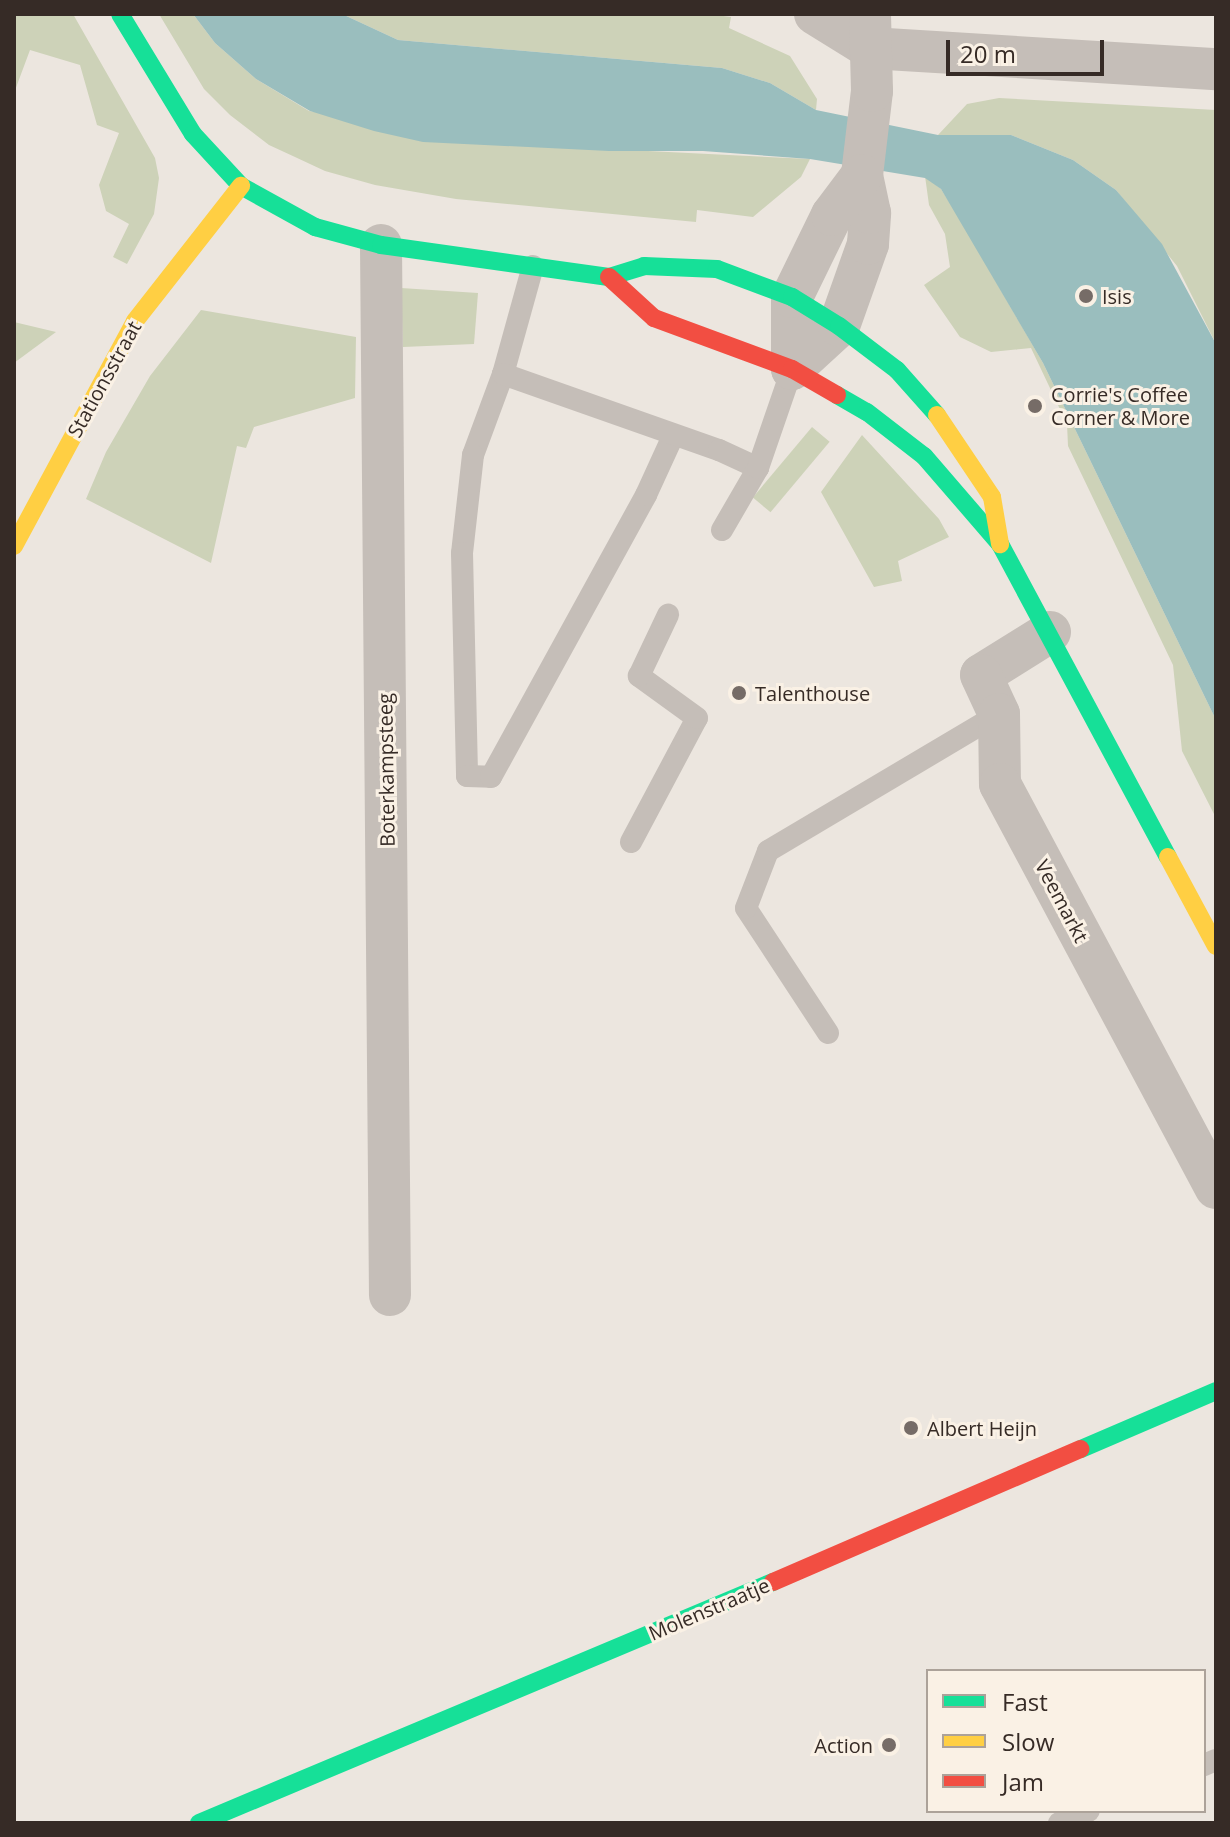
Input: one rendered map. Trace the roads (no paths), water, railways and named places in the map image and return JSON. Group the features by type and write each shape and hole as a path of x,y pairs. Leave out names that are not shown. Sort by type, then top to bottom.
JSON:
{"street":[{"path":"120,14 193,134 241,186 315,227 381,245 609,277 644,266 717,269 792,297 839,326 897,370 953,434 992,497 1000,544"},
{"path":"815,14 870,31 1216,69"},
{"path":"792,369 839,326 868,244 870,213 862,175 872,91 870,31"},
{"path":"792,369 792,297 832,215 862,175"},
{"name":"Stationsstraat","path":"14,546 135,321 241,186"},
{"name":"Boterkampsteeg","path":"381,245 390,1295"},
{"path":"609,277 654,318 792,369 867,412 924,456 1000,544 1216,946"},
{"name":"Veemarkt","path":"1050,632 981,675 999,714 1000,784 1216,1188"},
{"name":"Molenstraatje","path":"199,1823 629,1644 1216,1391"}],"lane":[{"path":"533,266 503,374 473,455 462,553 467,776 491,777 646,495 673,436"},
{"path":"722,530 758,468 792,369"},
{"path":"503,374 758,468"},
{"path":"631,842 697,718 639,676 668,615"},
{"path":"828,1033 746,908 768,851 999,714"},
{"path":"1059,1823 1084,1813"}],"water":[{"path":"193,14 342,14 398,40 722,68 770,83 816,110 938,135 1011,135 1073,160 1116,190 1162,244 1216,344 1216,720 1043,363 941,189 925,178 810,159 703,151 609,151 423,142 374,131 310,111 256,79 215,43"}],"place":[{"name":"Isis","path":"1086,296"},
{"name":"Corrie's Coffee Corner & More","path":"1035,406"},
{"name":"Talenthouse","path":"739,693"},
{"name":"Albert Heijn","path":"911,1428"},
{"name":"Action","path":"889,1745"}]}
